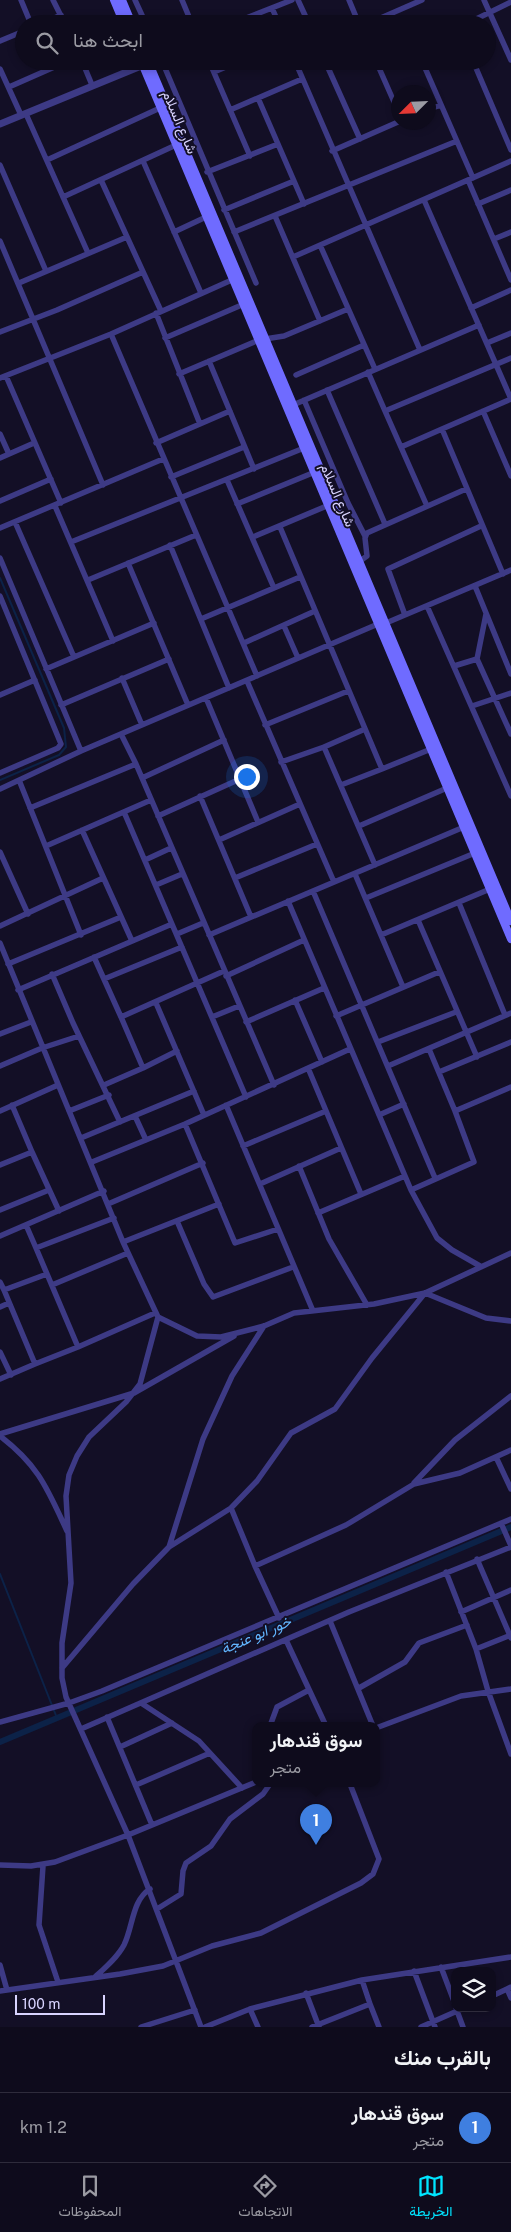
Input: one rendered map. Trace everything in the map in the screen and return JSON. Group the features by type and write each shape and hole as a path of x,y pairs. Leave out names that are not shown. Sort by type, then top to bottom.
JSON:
{"main road":[{"path":"114,0 120,15"},
{"path":"122,0 128,15"},
{"name":"شارع السلام","path":"147,70 160,108 206,217 244,304 293,405 360,561 431,749 511,939"},
{"name":"شارع السلام","path":"148,70 262,339 304,448 511,920"}],"street":[{"path":"21,0 28,15"},
{"path":"54,0 61,15"},
{"path":"135,0 142,15"},
{"path":"182,0 188,15"},
{"path":"254,15 272,8 280,2 292,0"},
{"path":"298,0 305,15"},
{"path":"349,0 355,15"},
{"path":"388,15 422,0"},
{"path":"484,0 491,15"},
{"path":"484,15 511,2"},
{"path":"272,8 275,15"},
{"path":"496,26 511,60"},
{"path":"0,41 15,35"},
{"path":"0,68 47,160 88,253"},
{"path":"9,87 48,70"},
{"path":"86,70 92,85"},
{"path":"0,124 128,70"},
{"path":"166,70 207,172 256,283"},
{"path":"219,70 214,72 250,156"},
{"path":"298,70 347,187 420,350"},
{"path":"329,70 360,139"},
{"path":"380,70 391,95"},
{"path":"426,70 457,141 478,204 511,280"},
{"path":"477,70 511,150"},
{"path":"230,110 302,79"},
{"path":"258,98 304,204"},
{"path":"436,107 441,105"},
{"path":"47,160 160,108"},
{"path":"332,151 391,125"},
{"path":"234,232 457,141"},
{"path":"207,172 278,144"},
{"path":"62,196 176,145"},
{"path":"143,161 201,293"},
{"path":"293,257 511,161"},
{"path":"0,166 46,271"},
{"path":"101,180 143,272 158,312 165,338 200,424"},
{"path":"224,210 294,181"},
{"path":"478,204 511,190"},
{"path":"401,448 511,399 424,200"},
{"path":"275,216 320,321"},
{"path":"174,232 206,217"},
{"path":"494,240 511,232"},
{"path":"19,283 127,237"},
{"path":"0,241 52,359 103,485"},
{"path":"320,245 375,369"},
{"path":"0,332 143,272"},
{"path":"113,641 71,542 51,479 3,377 111,334 234,279"},
{"path":"471,308 511,290"},
{"path":"165,338 244,304"},
{"path":"179,374 262,339 284,336 348,309"},
{"path":"293,405 479,325"},
{"path":"487,343 511,333"},
{"path":"111,334 257,676"},
{"path":"296,375 364,345"},
{"path":"385,411 511,358"},
{"path":"209,361 254,469"},
{"path":"368,372 427,506"},
{"path":"327,390 385,524"},
{"path":"304,400 348,503 365,536 367,556 360,561"},
{"path":"156,443 230,411"},
{"path":"483,411 511,476"},
{"path":"442,429 503,574"},
{"path":"0,434 9,454"},
{"path":"0,458 34,443"},
{"path":"171,477 244,447"},
{"path":"71,542 304,448"},
{"path":"0,528 163,459"},
{"path":"237,504 315,472"},
{"path":"1,498 51,479"},
{"path":"227,480 274,588"},
{"path":"365,536 385,524 466,489"},
{"path":"253,537 329,505"},
{"path":"15,522 74,657"},
{"path":"405,615 388,569 482,526"},
{"path":"280,527 382,769"},
{"path":"88,580 196,535"},
{"path":"170,545 229,688"},
{"path":"0,558 81,751"},
{"path":"128,563 188,705"},
{"path":"0,788 81,751 298,658 511,570"},
{"path":"201,619 300,577"},
{"path":"475,586 511,674"},
{"path":"0,596 35,680 60,747 0,773"},
{"path":"427,606 511,796"},
{"path":"244,643 315,611"},
{"path":"486,614 477,659 511,734"},
{"path":"46,669 154,623"},
{"path":"284,626 298,658"},
{"path":"61,705 169,659"},
{"path":"454,666 477,659"},
{"path":"122,678 142,725"},
{"path":"0,696 35,680"},
{"path":"247,680 334,882"},
{"path":"265,725 348,691"},
{"path":"472,706 511,693"},
{"path":"206,698 258,822"},
{"path":"281,762 324,747 365,729"},
{"path":"121,734 136,764 274,1085"},
{"path":"142,778 224,740"},
{"path":"324,747 375,865"},
{"path":"341,785 431,749"},
{"path":"30,808 136,764"},
{"path":"158,816 240,779"},
{"path":"19,780 81,935"},
{"path":"359,826 447,788"},
{"path":"200,796 251,917"},
{"path":"46,846 151,800"},
{"path":"219,840 300,804"},
{"path":"124,812 246,1097"},
{"path":"209,934 464,827"},
{"path":"82,830 132,941"},
{"path":"235,878 317,844"},
{"path":"145,860 171,848"},
{"path":"0,852 28,914"},
{"path":"366,898 475,853"},
{"path":"156,885 182,874"},
{"path":"355,874 403,987"},
{"path":"0,926 103,878"},
{"path":"381,935 490,889"},
{"path":"313,891 363,1004 435,1178"},
{"path":"288,901 411,1190 438,1238 452,1250 480,1266"},
{"path":"388,1066 508,1014 459,903"},
{"path":"8,964 121,917"},
{"path":"418,920 477,1057"},
{"path":"177,934 203,923"},
{"path":"18,990 172,924"},
{"path":"122,1018 304,940"},
{"path":"0,943 31,1022 104,1190 123,1242 157,1315 197,1336 221,1337 264,1326 283,1316 367,1305 425,1293 511,1253"},
{"path":"104,979 182,947"},
{"path":"94,957 143,1068"},
{"path":"336,1016 439,972"},
{"path":"52,974 120,1122"},
{"path":"246,1022 324,988"},
{"path":"295,1000 322,1062"},
{"path":"156,1003 204,1114"},
{"path":"212,1017 240,1006"},
{"path":"378,1042 456,1012"},
{"path":"0,1034 31,1022"},
{"path":"0,1066 42,1048 79,1036"},
{"path":"439,1072 511,1042"},
{"path":"92,1162 185,1124 350,1049"},
{"path":"411,1190 474,1162 456,1111 429,1049"},
{"path":"104,1086 177,1051"},
{"path":"308,1068 361,1194"},
{"path":"0,1111 58,1085"},
{"path":"456,1111 511,1086"},
{"path":"81,1138 194,1091"},
{"path":"69,1111 109,1095"},
{"path":"379,1115 404,1104"},
{"path":"12,1105 59,1211"},
{"path":"226,1105 313,1311"},
{"path":"243,1146 326,1111"},
{"path":"135,1116 146,1140"},
{"path":"185,1124 235,1243 278,1229"},
{"path":"260,1184 341,1148"},
{"path":"0,1165 32,1152"},
{"path":"108,1204 203,1163"},
{"path":"299,1166 318,1213 344,1268 367,1305"},
{"path":"318,1213 405,1176"},
{"path":"0,1210 49,1190"},
{"path":"0,1236 104,1190"},
{"path":"123,1242 219,1204"},
{"path":"36,1248 114,1218"},
{"path":"177,1221 204,1284 213,1297 293,1267"},
{"path":"26,1225 78,1347"},
{"path":"52,1285 128,1252"},
{"path":"4,1290 47,1274"},
{"path":"0,1282 36,1364"},
{"path":"425,1293 486,1318 511,1321"},
{"path":"62,1668 133,1584 169,1547 231,1508 257,1481 291,1434 335,1409 372,1358 425,1293"},
{"path":"0,1307 9,1303"},
{"path":"0,1380 157,1315"},
{"path":"157,1315 140,1384 134,1393 89,1437 72,1465 66,1496 71,1583 62,1643 63,1689 128,1835 203,2027 250,2009 362,1980 511,1957"},
{"path":"169,1547 203,1439 228,1383 264,1326"},
{"path":"0,1435 134,1393 240,1332"},
{"path":"0,1352 11,1375"},
{"path":"255,1566 346,1525 414,1484 455,1440 511,1396"},
{"path":"0,1435 29,1460 38,1473 69,1535"},
{"path":"414,1484 460,1473 511,1450"},
{"path":"496,1457 511,1489"},
{"path":"231,1508 279,1618"},
{"path":"0,1722 70,1705 511,1519"},
{"path":"81,1729 330,1621 511,1546 501,1523"},
{"path":"476,1649 511,1636 477,1559"},
{"path":"446,1572 476,1649 488,1691 511,1754"},
{"path":"462,1612 511,1590"},
{"path":"330,1621 373,1722"},
{"path":"359,1688 405,1662 419,1643 467,1625"},
{"path":"286,1640 324,1722"},
{"path":"380,1725 461,1696 511,1689"},
{"path":"271,1722 277,1707 309,1690"},
{"path":"141,1703 199,1741 242,1788"},
{"path":"107,1717 152,1825"},
{"path":"120,1747 172,1722"},
{"path":"136,1785 210,1754"},
{"path":"0,1865 43,1866 128,1835 252,1784"},
{"path":"158,1908 181,1894 183,1870 186,1863 211,1846 230,1819 263,1794 268,1787"},
{"path":"0,1991 155,1968 212,1946 261,1934 369,1878 378,1866 379,1858 351,1787"},
{"path":"43,1866 39,1925 58,1982"},
{"path":"94,1977 121,1950 132,1923 139,1898 150,1889"},
{"path":"0,1965 7,1990"},
{"path":"441,1967 451,1993"},
{"path":"414,1971 434,2024"},
{"path":"362,1980 379,2027"},
{"path":"496,1994 509,1988 511,1998"},
{"path":"306,1993 317,2026 370,2004"},
{"path":"250,2009 258,2027"},
{"path":"145,2026 195,2010"},
{"path":"421,2027 434,2024 454,2012"},
{"path":"458,2012 463,2027"}],"waterway":[{"path":"0,578 64,728 66,747 59,755 0,780"},
{"name":"خور ابو عنجة","path":"0,1742 511,1527"},
{"path":"0,1574 57,1718"}],"place":[{"name":"سوق قندهار","path":"316,1845"}]}
